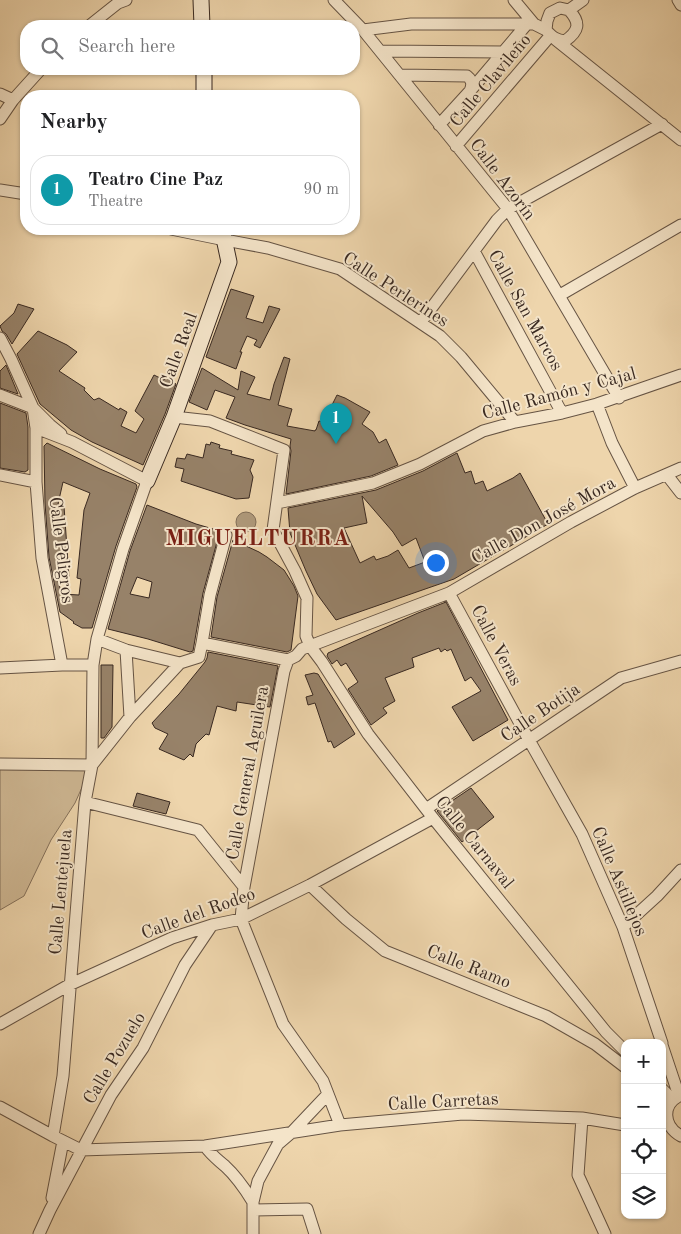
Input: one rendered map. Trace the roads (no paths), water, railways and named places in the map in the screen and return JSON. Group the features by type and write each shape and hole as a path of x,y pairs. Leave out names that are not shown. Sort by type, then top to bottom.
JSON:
{"street":[{"path":"97,20 126,0"},
{"path":"201,0 202,20"},
{"name":"Calle Azorín","path":"334,0 353,20"},
{"path":"514,0 531,24 551,35 565,41 573,35 577,26 576,17 570,10 560,8 550,13 547,21 551,35 681,140"},
{"path":"570,10 583,0"},
{"path":"678,0 681,5"},
{"path":"363,30 411,24 531,24"},
{"path":"440,125 503,52 531,24"},
{"name":"Calle Azorín","path":"360,27 508,209 619,398"},
{"name":"Calle Clavileño","path":"456,146 551,35"},
{"path":"380,51 503,52"},
{"path":"22,90 36,75"},
{"path":"204,75 204,90"},
{"path":"400,75 466,76 471,79 470,90"},
{"path":"0,119 20,92"},
{"path":"0,94 13,100"},
{"path":"421,322 496,220 508,209 662,124"},
{"path":"0,190 20,193"},
{"path":"560,295 681,225"},
{"name":"Calle Perlerines","path":"223,235 340,269 440,336 461,357 515,422"},
{"name":"Calle Real","path":"146,481 174,417 229,262 223,235"},
{"name":"Calle San Marcos","path":"474,251 562,413"},
{"path":"0,338 12,359 33,408 50,425 72,442"},
{"name":"Calle Ramón y Cajal","path":"277,503 373,483 420,464 483,431 619,398 681,375"},
{"path":"0,395 33,408"},
{"path":"597,404 612,443 635,488"},
{"name":"Calle Peligros","path":"33,408 36,428 36,482 42,558 62,664"},
{"path":"174,417 210,421 284,450 273,530 295,571 306,598 306,636 310,646 302,649 296,656 288,660 202,643"},
{"path":"36,428 72,442 146,481"},
{"name":"Calle Don José Mora","path":"310,646 449,593 571,522 635,488 681,468"},
{"path":"0,475 36,482"},
{"path":"667,475 681,493"},
{"name":"Calle Lentejuela","path":"58,1139 85,802 92,765 93,665 97,639 123,549 146,481"},
{"path":"97,639 126,650 180,662 199,657 210,595 226,535"},
{"name":"Calle Veras","path":"449,593 529,740"},
{"name":"Calle Carnaval","path":"310,646 368,734 433,818 606,1032 621,1046"},
{"path":"126,650 130,716"},
{"name":"Calle General Aguilera","path":"241,919 244,887 284,671 288,660"},
{"name":"Calle Botija","path":"426,808 622,678 681,661"},
{"path":"0,764 92,765 130,716 180,662"},
{"path":"0,668 62,664 93,665"},
{"name":"Calle Astillejos","path":"529,740 582,834 623,927 660,1039"},
{"path":"85,802 198,830 244,887"},
{"name":"Calle del Rodeo","path":"0,1024 70,985 172,938 212,925 241,919 310,885 433,818"},
{"path":"623,927 657,896 681,870"},
{"name":"Calle Ramo","path":"310,885 346,919 385,951 546,1016 594,1044 621,1064"},
{"path":"241,919 283,1024 323,1081 340,1125"},
{"name":"Calle Pozuelo","path":"39,1234 111,1095 143,1048 186,965 212,925"},
{"path":"594,1044 606,1032"},
{"name":"Calle Astillejos","path":"666,1064 673,1099 667,1109 666,1118 669,1126 679,1134"},
{"path":"253,1234 253,1206 258,1181 278,1144 328,1094"},
{"name":"Calle Carretas","path":"0,1107 82,1150 205,1146 340,1125 463,1114 582,1118 621,1124"},
{"path":"582,1118 578,1175 605,1234"},
{"path":"666,1132 679,1134"},
{"name":"Calle Pozuelo","path":"50,1210 58,1139"},
{"path":"205,1146 211,1155 226,1167 240,1183 253,1206"},
{"path":"253,1206 307,1210 314,1234"}],"place":[{"name":"Teatro Cine Paz","path":"336,444"}],"district":[{"name":"MIGUELTURRA","path":"258,537"}]}
